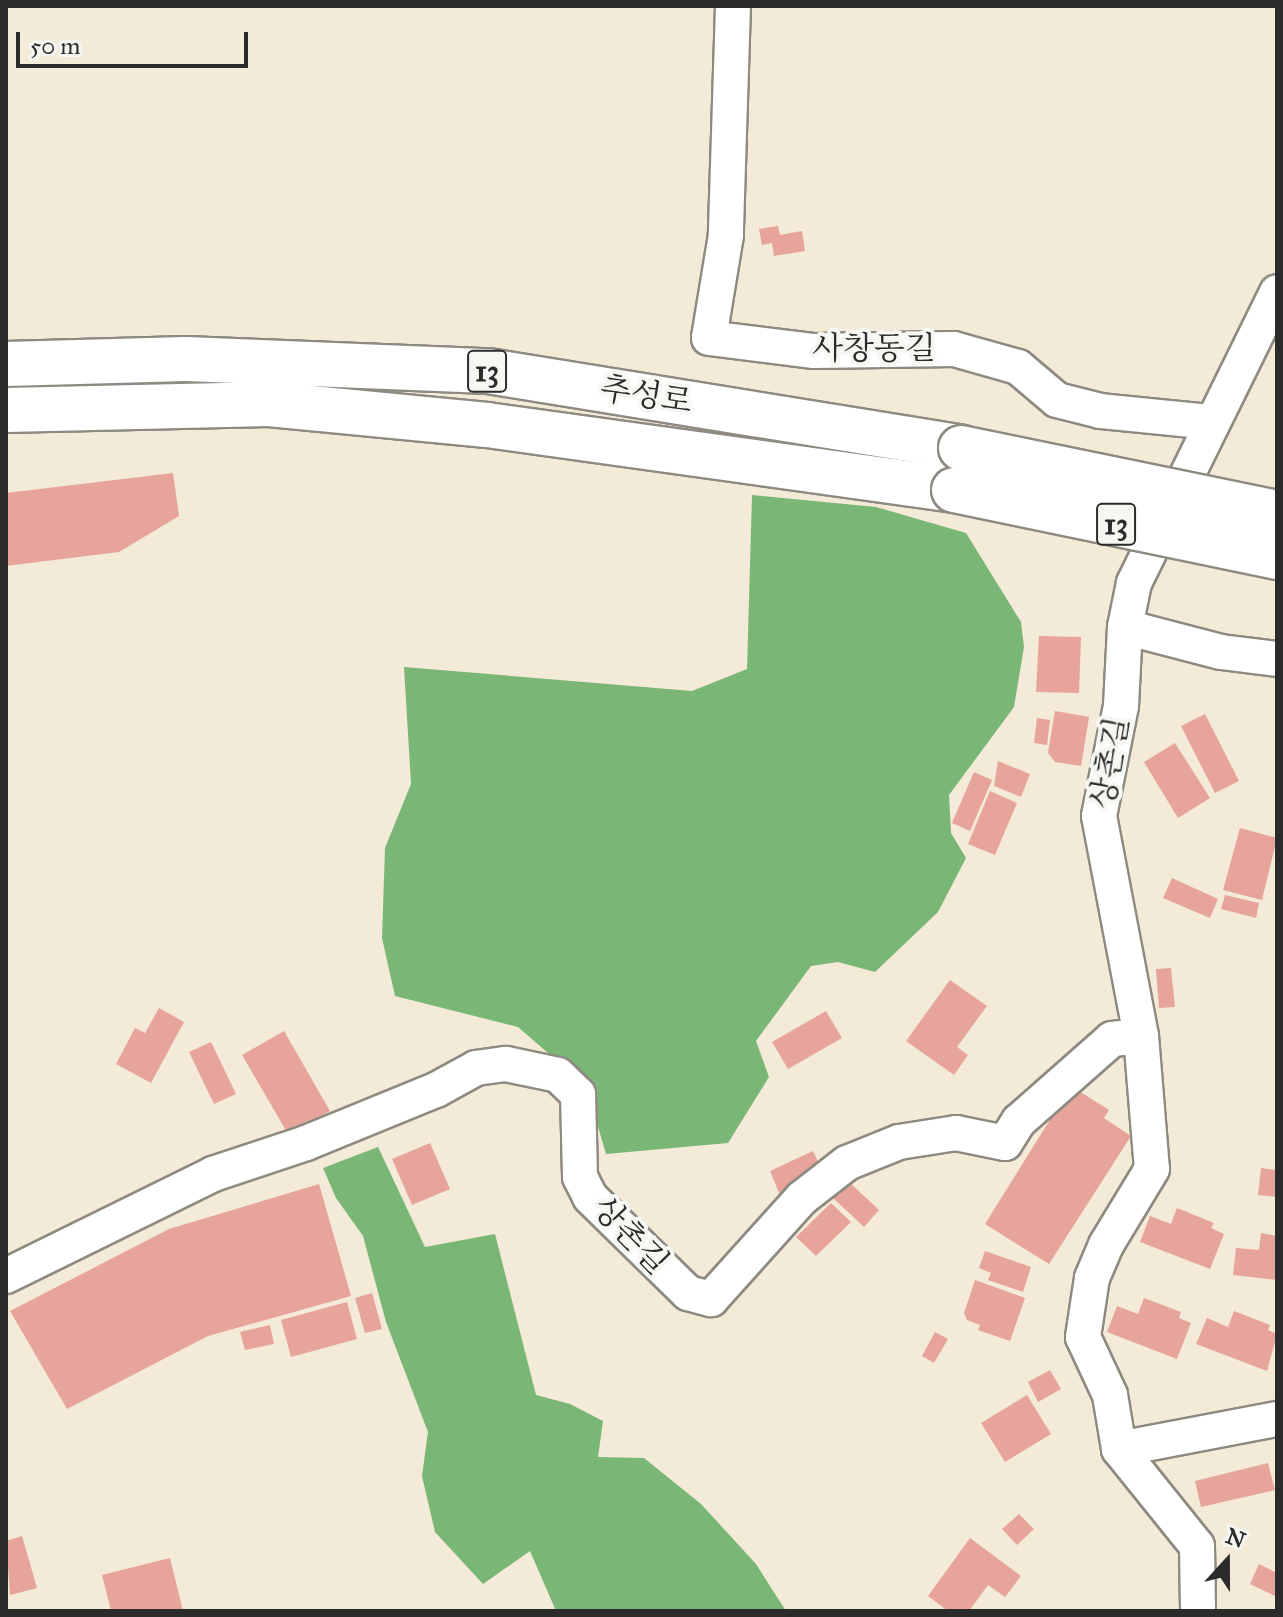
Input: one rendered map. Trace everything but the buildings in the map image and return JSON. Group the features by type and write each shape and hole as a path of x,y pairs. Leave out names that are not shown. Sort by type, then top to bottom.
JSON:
{"main road":[{"name":"추성로","path":"6,364 186,359 488,371 961,448 1277,513"},
{"name":"추성로","path":"6,410 269,404 487,425 954,490 1277,557"}],"street":[{"name":"사창동길","path":"733,6 726,235 709,338 814,351 954,349 1018,367 1057,400 1101,411 1212,422"},
{"path":"1212,422 1277,292"},
{"name":"상촌길","path":"1198,1611 1197,1546 1119,1449 1110,1395 1083,1337 1097,1267 1120,1218 1152,1169 1141,1036 1099,816 1121,706 1125,627 1134,583 1212,422"},
{"path":"1125,627 1221,652 1277,659"},
{"name":"상촌길","path":"6,1276 213,1174 306,1143 436,1090 476,1068 506,1064 558,1075 578,1094 580,1177 590,1197 688,1293 711,1299 802,1198 847,1163 899,1142 956,1133 1005,1143 1019,1121 1112,1039 1141,1036"},
{"path":"1119,1449 1277,1419"}],"green space":[{"path":"752,495 876,507 966,533 1021,622 1024,647 1014,707 949,795 951,833 966,858 938,912 875,972 838,962 811,966 756,1041 769,1077 728,1143 606,1154 586,1086 518,1027 395,996 382,938 385,848 411,784 404,667 692,691 747,669"},
{"path":"378,1147 425,1247 495,1234 536,1395 570,1404 603,1421 598,1457 644,1458 701,1504 756,1564 786,1611 556,1611 530,1551 483,1584 435,1532 422,1476 428,1432 386,1322 363,1236 336,1198 323,1168"}]}
